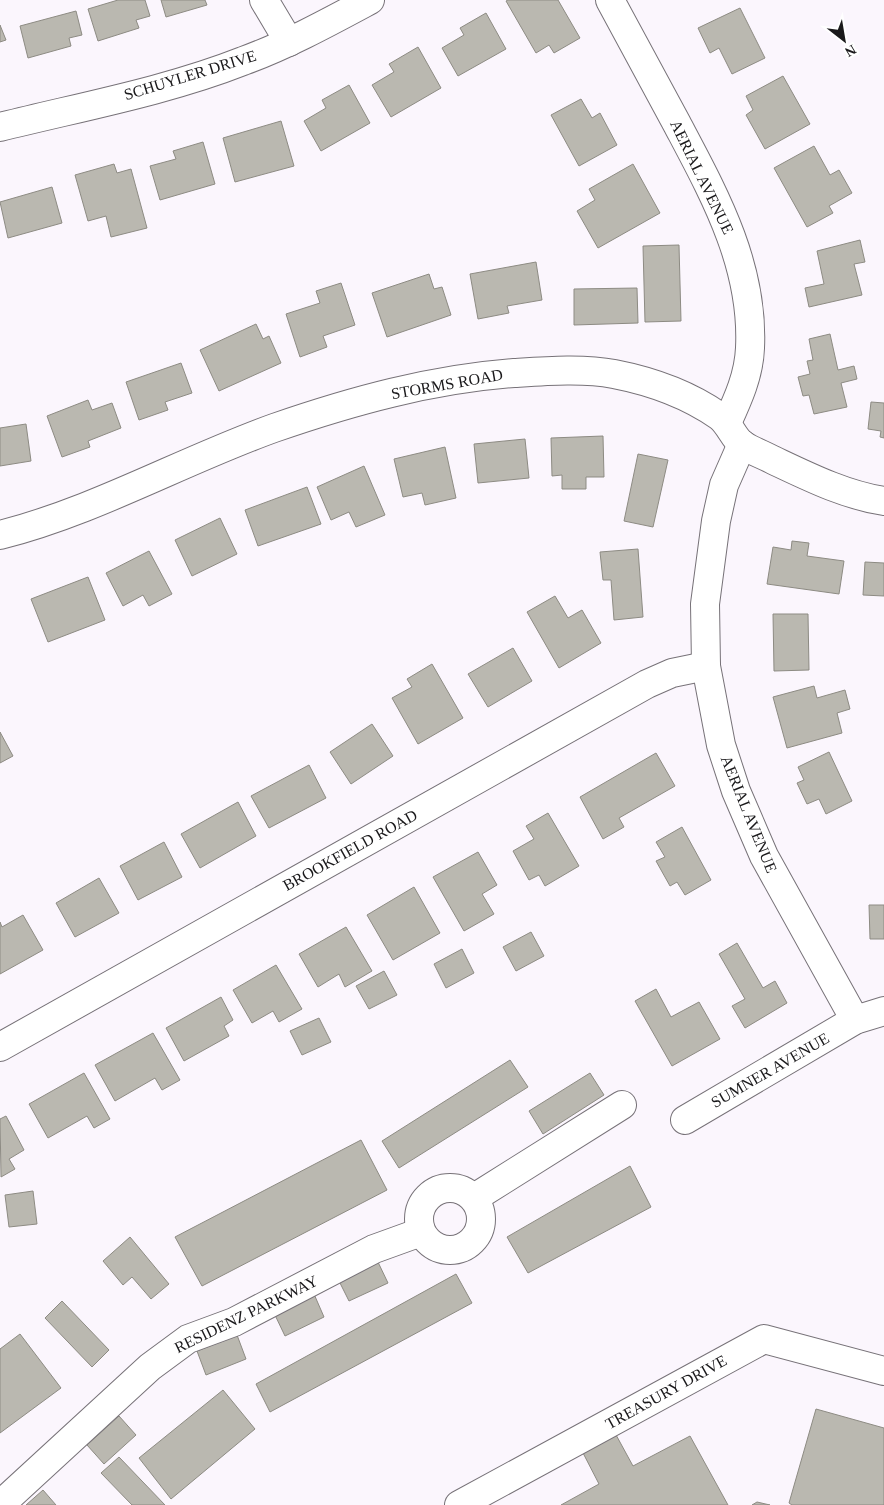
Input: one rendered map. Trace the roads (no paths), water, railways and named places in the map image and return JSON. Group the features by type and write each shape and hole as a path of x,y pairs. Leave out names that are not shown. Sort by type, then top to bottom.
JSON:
{"street":[{"path":"264,0 289,42"},
{"name":"SCHUYLER DRIVE","path":"0,127 159,87 242,62 289,42 370,0"},
{"name":"AERIAL AVENUE","path":"610,0 722,211 742,267 749,310 750,349 716,521 705,604 706,666 721,745 736,791 773,873 855,1020"},
{"name":"STORMS ROAD","path":"0,534 41,525 274,429 352,403 420,386 490,375 546,371 611,373 642,381 694,401 734,434 818,481 868,499 884,501"},
{"name":"BROOKFIELD ROAD","path":"0,1047 647,684 672,673 706,666"},
{"name":"SUMNER AVENUE","path":"685,1120 855,1020 884,1011"},
{"path":"474,1198 622,1105"},
{"path":"457,1188 474,1198 481,1218 474,1238 466,1245 451,1249 436,1247 421,1232 419,1212 422,1203 437,1190 457,1188"},
{"name":"RESIDENZ PARKWAY","path":"0,1504 150,1367 175,1347 234,1322 374,1249 421,1232"},
{"name":"TREASURY DRIVE","path":"459,1505 764,1339 884,1371"}]}
